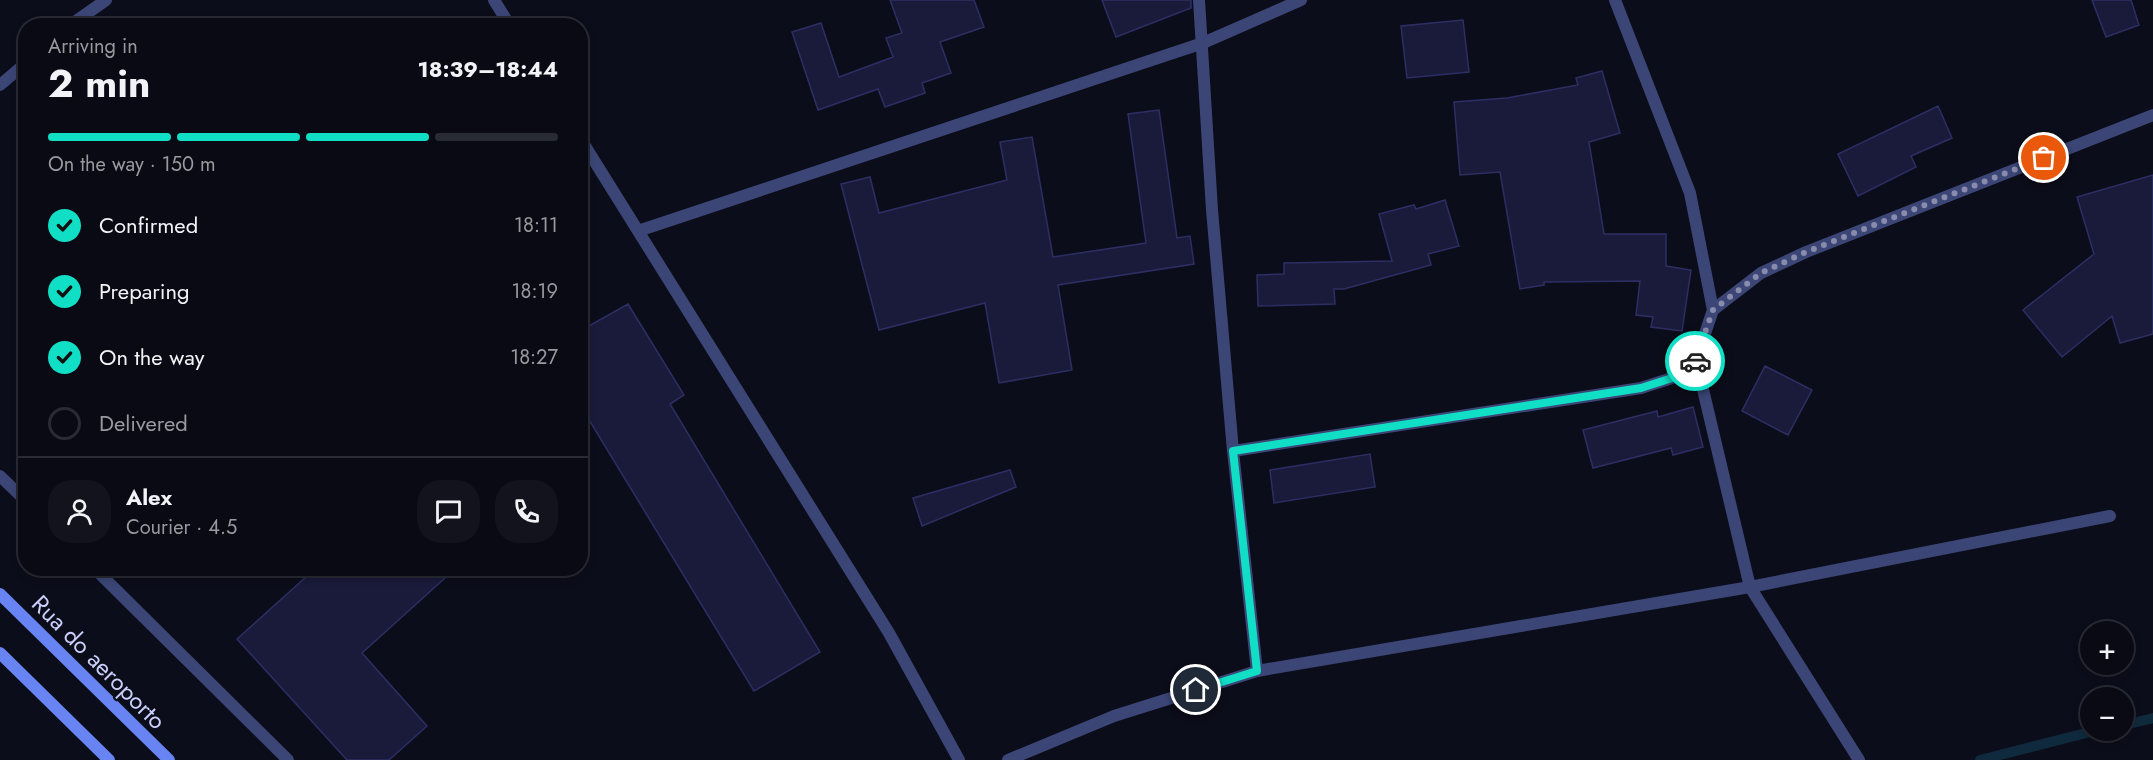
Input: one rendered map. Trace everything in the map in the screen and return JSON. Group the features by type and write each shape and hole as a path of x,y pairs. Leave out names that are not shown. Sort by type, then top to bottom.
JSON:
{"main road":[{"name":"Rua do aeroporto","path":"0,594 169,760"},
{"path":"0,653 109,760"}],"street":[{"path":"80,18 106,0"},
{"path":"494,0 505,18"},
{"path":"1199,0 1212,210 1233,451 1257,671"},
{"path":"638,231 1203,43 1301,0"},
{"path":"1616,0 1690,193 1713,310 1696,360 1750,587 1859,760"},
{"path":"0,85 18,70"},
{"path":"1713,310 1761,273 1806,252 2153,115"},
{"path":"588,151 889,633 959,760"},
{"path":"1233,451 1641,388 1672,378 1696,360"},
{"path":"0,476 18,493"},
{"path":"1008,760 1114,716 1257,671 1750,587 2110,516"},
{"path":"102,576 288,760"}],"building":[{"path":"890,0 974,0 984,27 940,42 951,73 922,83 925,93 885,107 878,89 818,110 792,32 821,23 839,77 893,57 886,38 902,33"},
{"path":"1102,0 1191,0 1191,8 1116,37"},
{"path":"2092,0 2131,0 2139,25 2106,37"},
{"path":"1463,20 1469,72 1407,78 1401,26"},
{"path":"1602,71 1620,133 1589,142 1604,234 1666,234 1666,266 1691,270 1682,331 1651,327 1653,317 1636,315 1640,281 1544,282 1544,285 1520,289 1500,172 1460,175 1454,102 1507,98 1578,85 1576,78"},
{"path":"1938,106 1952,138 1911,156 1916,167 1858,196 1838,154"},
{"path":"1159,110 1177,238 1190,236 1194,264 1058,285 1072,370 999,383 985,303 879,330 841,184 870,177 879,213 1007,180 1000,142 1032,137 1053,257 1146,243 1128,114"},
{"path":"2153,175 2153,334 2120,343 2112,316 2062,357 2023,310 2094,254 2077,197"},
{"path":"1445,200 1459,246 1428,254 1431,265 1344,289 1334,289 1335,304 1258,306 1257,275 1284,274 1284,263 1392,261 1379,214 1414,205 1416,209"},
{"path":"628,304 684,395 670,404 820,652 754,691 588,418 588,326"},
{"path":"1765,366 1812,390 1788,435 1742,411"},
{"path":"1693,407 1703,447 1673,455 1671,448 1593,468 1583,430 1657,411 1658,417"},
{"path":"1370,454 1375,487 1274,503 1270,470"},
{"path":"1010,470 1016,487 922,526 913,498"},
{"path":"307,576 447,576 362,653 427,726 389,760 347,760 237,639"}],"waterway":[{"path":"2134,723 2153,718"},
{"path":"1980,760 2080,735"}],"way so far":[{"path":"1695,361 1713,310 1761,273 1806,252 2044,158"}],"route":[{"path":"1196,690 1257,671 1233,451 1641,388 1672,378 1695,361"}]}
